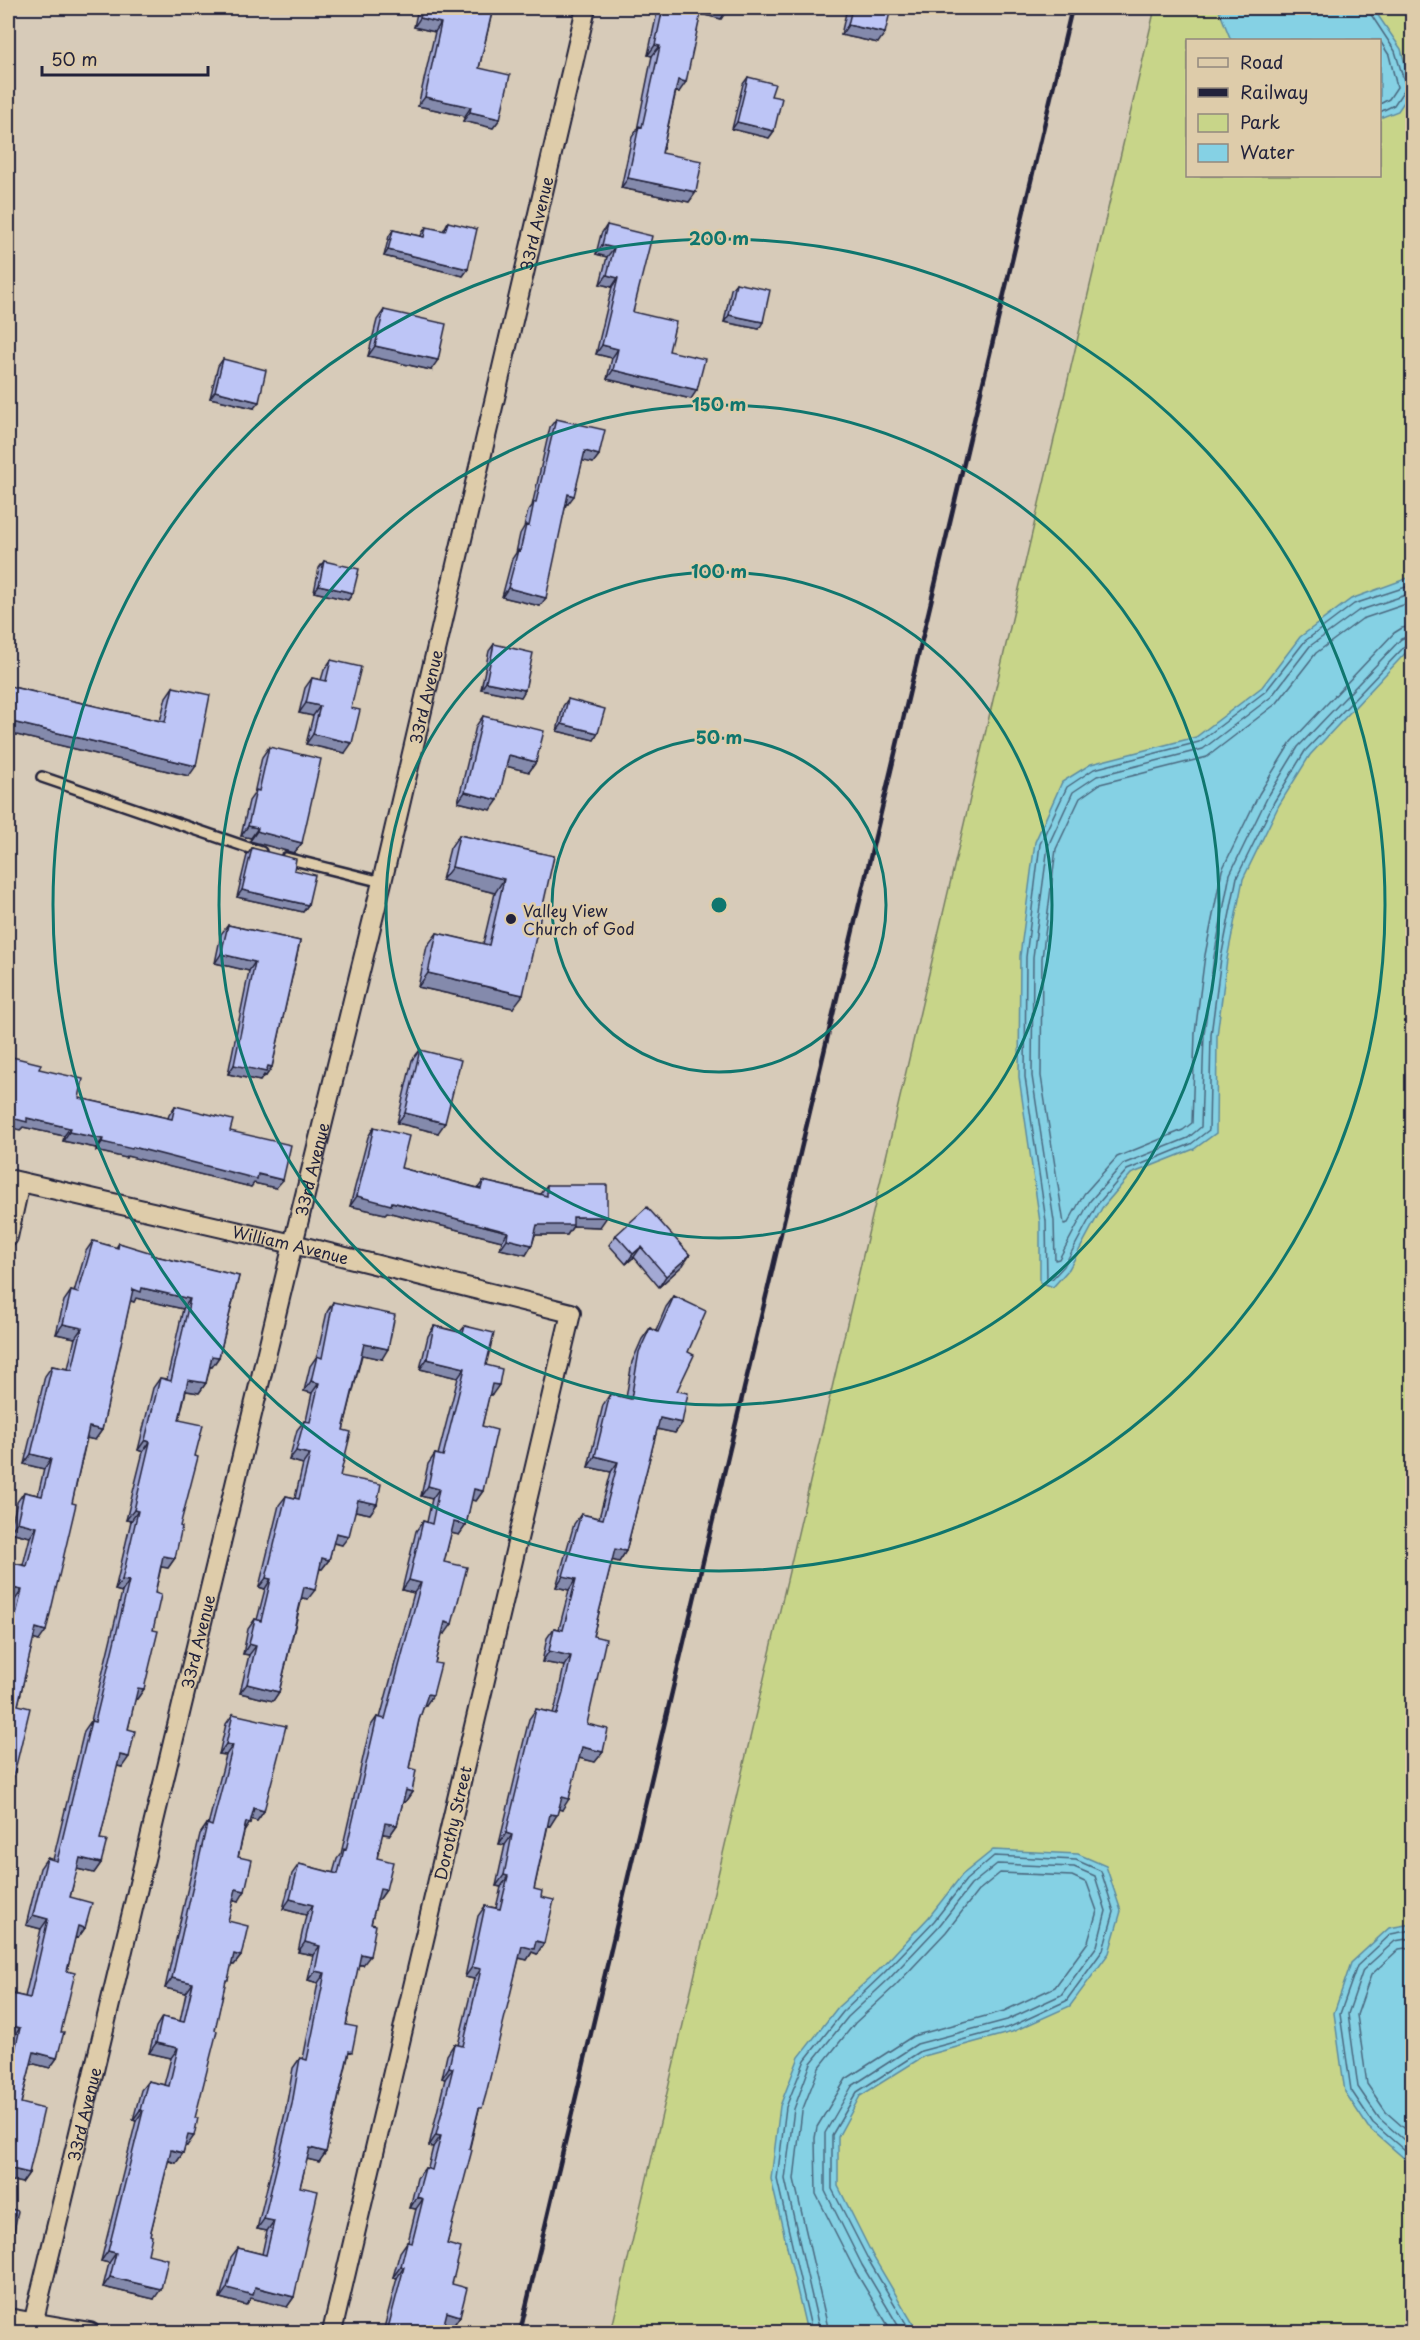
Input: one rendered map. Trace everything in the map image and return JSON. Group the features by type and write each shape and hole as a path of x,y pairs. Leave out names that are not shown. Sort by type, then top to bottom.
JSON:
{"street":[{"name":"33rd Avenue","path":"32,2328 292,1244 382,882 586,8"},
{"name":"William Avenue","path":"14,1180 292,1244 571,1313"},
{"path":"8,1237 14,1180"},
{"name":"Dorothy Street","path":"332,2332 571,1313"},
{"path":"8,2318 32,2328 90,2332"}],"lane":[{"path":"42,777 251,849 382,882"}],"green space":[{"path":"1155,8 1412,8 1412,2332 611,2332"}],"water":[{"path":"1218,8 1373,8 1401,49 1412,90 1398,111 1381,118 1381,39 1231,39"},
{"path":"1408,578 1412,580 1412,646 1310,755 1279,805 1243,879 1227,959 1217,1036 1216,1133 1194,1149 1131,1174 1102,1208 1069,1269 1053,1287 1040,1282 1040,1222 1019,1077 1020,956 1035,842 1062,782 1091,764 1196,737 1262,687 1300,637 1351,599"},
{"path":"993,1850 1078,1854 1106,1866 1121,1911 1109,1953 1070,2006 1012,2032 924,2056 860,2096 838,2137 838,2186 874,2258 918,2332 807,2332 771,2179 780,2106 799,2057 838,2007 879,1970 929,1917 962,1875"},
{"path":"1412,1924 1412,2165 1368,2127 1345,2092 1334,2013 1351,1963 1389,1928"}],"building":[{"path":"423,8 493,8 479,68 510,75 500,119 470,112 471,107 425,97 441,23 420,18"},
{"path":"663,8 702,8 686,82 678,80 662,153 702,161 696,192 628,178 660,46 655,45"},
{"path":"852,8 891,8 885,33 848,25"},
{"path":"748,77 775,84 771,96 782,98 774,131 737,122"},
{"path":"448,222 477,229 468,269 388,250 393,230 424,237 426,227 445,231"},
{"path":"607,225 652,236 633,312 676,322 669,351 705,359 697,390 613,370 618,349 602,345 618,278 607,275 614,248 602,245"},
{"path":"736,283 770,290 763,322 729,315"},
{"path":"384,310 446,324 438,360 375,346"},
{"path":"223,359 266,370 259,402 215,391"},
{"path":"556,419 605,430 599,455 585,451 574,496 568,494 546,598 508,588 526,525 529,526 534,502 536,502"},
{"path":"324,561 359,569 353,593 319,585"},
{"path":"494,644 533,653 525,690 486,682"},
{"path":"331,660 361,667 351,708 360,710 352,743 313,734 320,706 306,703 312,678 326,681"},
{"path":"8,686 165,722 173,687 210,695 196,766 8,721"},
{"path":"568,699 605,709 598,733 562,724"},
{"path":"483,716 544,731 536,762 509,755 498,800 465,792"},
{"path":"269,747 321,759 302,843 260,832 257,831 258,828 248,826"},
{"name":"Valley View Church of God","path":"459,835 554,856 523,995 428,973 437,933 489,945 504,879 452,867"},
{"path":"252,848 296,859 294,870 315,875 308,905 242,890"},
{"path":"228,925 300,941 272,1067 268,1066 266,1072 234,1065 255,962 221,954"},
{"path":"420,1050 461,1060 445,1123 405,1113"},
{"path":"8,1056 41,1064 39,1069 83,1079 79,1098 172,1119 175,1106 233,1120 230,1131 291,1145 283,1180 258,1174 257,1179 133,1147 132,1149 102,1142 103,1139 69,1132 70,1128 27,1118 27,1122 8,1117"},
{"path":"374,1127 409,1136 401,1168 481,1189 483,1181 547,1196 547,1185 607,1185 607,1217 573,1217 573,1225 537,1225 532,1245 507,1239 508,1232 392,1202 391,1205 357,1196"},
{"path":"647,1207 690,1255 666,1276 641,1247 633,1254 616,1235"},
{"path":"93,1241 118,1248 119,1243 152,1253 151,1255 239,1276 219,1357 212,1356 206,1383 188,1380 179,1420 203,1425 195,1456 198,1457 180,1526 182,1527 175,1558 163,1556 155,1593 161,1595 153,1630 158,1631 144,1689 138,1688 128,1729 135,1731 129,1757 120,1755 100,1839 107,1840 101,1863 80,1858 70,1897 92,1903 85,1928 78,1926 67,1971 75,1973 57,2058 34,2052 21,2103 44,2109 29,2173 8,2168 8,2063 12,2064 20,2028 8,2025 8,1993 30,1998 48,1919 33,1915 47,1858 57,1861 91,1721 95,1722 129,1581 122,1580 138,1511 134,1510 150,1442 145,1440 160,1378 171,1381 190,1299 142,1288 141,1292 133,1289 102,1430 89,1427 72,1503 76,1504 46,1631 36,1628 18,1705 30,1708 8,1799 8,1631 12,1632 22,1590 8,1587 8,1562 27,1566 37,1527 17,1522 24,1492 42,1496 51,1459 31,1454 52,1366 72,1370 82,1328 63,1324 71,1291 78,1293"},
{"path":"674,1296 706,1311 688,1352 694,1355 677,1391 688,1393 682,1423 660,1418 626,1551 615,1549 593,1636 606,1639 587,1724 608,1729 603,1752 582,1747 569,1799 562,1797 557,1815 550,1814 534,1889 542,1891 541,1897 554,1900 544,1943 536,1941 534,1949 522,1946 486,2094 482,2108 479,2108 469,2149 472,2150 447,2244 461,2248 452,2284 467,2288 460,2316 447,2312 442,2332 387,2332 404,2267 401,2266 407,2242 412,2243 423,2199 417,2197 425,2168 432,2170 441,2136 436,2135 453,2068 449,2067 454,2044 463,2046 481,1969 472,1967 485,1906 500,1909 508,1876 504,1875 512,1835 506,1833 536,1709 557,1714 563,1693 571,1656 549,1651 554,1628 563,1630 576,1579 563,1576 581,1514 603,1519 618,1462 595,1456 610,1394 631,1399 639,1352 650,1328 658,1332"},
{"path":"333,1302 395,1315 388,1349 364,1344 343,1430 351,1432 340,1476 381,1484 377,1504 358,1500 349,1536 336,1533 329,1560 322,1558 315,1590 304,1587 279,1692 247,1684 256,1646 249,1644 255,1619 261,1621 271,1579 266,1578 286,1496 299,1499 310,1454 296,1451 304,1421 310,1422 319,1383 311,1381 317,1356 322,1358"},
{"path":"434,1326 463,1333 465,1326 494,1333 486,1365 502,1369 499,1385 492,1384 482,1426 497,1430 483,1491 474,1489 466,1525 454,1522 444,1562 467,1567 452,1624 445,1622 435,1663 441,1664 433,1695 428,1694 419,1720 409,1768 416,1770 412,1792 406,1790 397,1825 385,1823 377,1858 393,1862 386,1890 380,1889 371,1924 376,1925 370,1956 361,1954 346,2025 357,2027 352,2052 349,2051 326,2152 310,2148 300,2187 318,2191 294,2297 255,2287 253,2295 227,2288 238,2248 266,2255 274,2221 264,2219 292,2104 300,2058 307,2060 325,1973 315,1971 320,1946 305,1942 313,1905 290,1899 299,1864 338,1874 344,1849 346,1850 377,1717 385,1719 421,1583 409,1580 423,1521 432,1524 439,1489 428,1486 435,1454 443,1456 465,1368 427,1359"},
{"path":"233,1714 286,1726 264,1811 254,1808 250,1823 246,1822 238,1857 252,1860 245,1891 236,1889 228,1921 248,1926 241,1956 234,1954 228,1980 226,1980 215,2030 217,2031 195,2118 198,2118 194,2136 188,2135 183,2153 171,2150 150,2235 152,2236 148,2254 168,2259 161,2289 110,2277 116,2253 108,2251 143,2111 140,2110 148,2081 169,2086 178,2048 156,2043 162,2017 184,2022 193,1983 172,1978 207,1824 212,1826 233,1745 226,1744"},
{"path":"8,2208 18,2211 8,2262"}],"railway":[{"path":"520,2332 1072,8"}],"place":[{"name":"Valley View Church of God","path":"511,919"}]}
